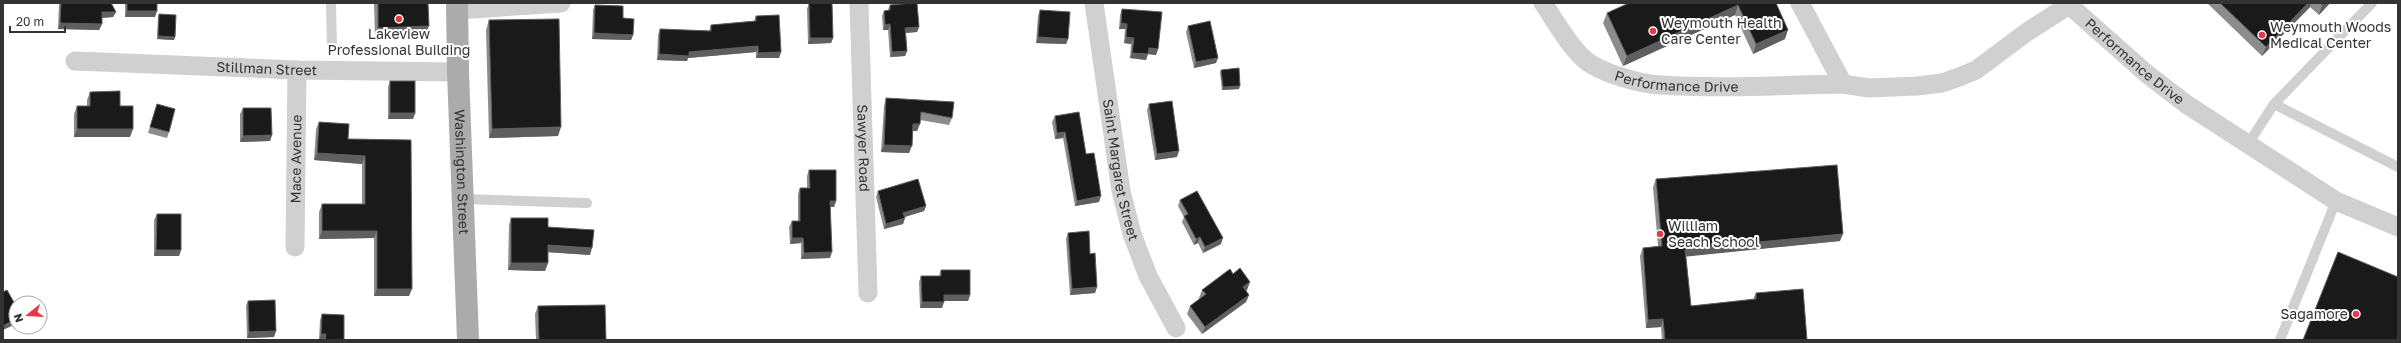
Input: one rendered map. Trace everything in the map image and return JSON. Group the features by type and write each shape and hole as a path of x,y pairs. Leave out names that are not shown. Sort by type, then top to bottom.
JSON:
{"main road":[{"name":"Washington Street","path":"458,7 458,72 468,340"}],"street":[{"path":"458,7 562,3"},
{"name":"Sawyer Road","path":"859,3 868,293"},
{"name":"Saint Margaret Street","path":"1094,3 1121,191 1132,234 1148,276 1176,328"},
{"name":"Performance Drive","path":"1543,3 1570,43 1585,60 1601,69 1626,78 1660,85 1843,84 1869,88 1917,86 1942,83 1976,70 2069,4 2147,74 2186,104 2336,201 2398,227"},
{"path":"1800,3 1843,84"},
{"name":"Stillman Street","path":"75,61 297,70 458,72"},
{"name":"Mace Avenue","path":"294,247 297,70"}],"lane":[{"path":"331,3 332,48"},
{"path":"2248,144 2274,104 2372,3"},
{"path":"2274,104 2398,167"},
{"path":"463,199 587,204"},
{"path":"2280,340 2336,201"}],"building":[{"path":"61,3 111,3 116,12 102,12 102,24 60,23"},
{"path":"127,3 157,3 157,11 127,11"},
{"name":"Lakeview Professional Building","path":"378,3 428,3 429,26 378,28"},
{"path":"809,3 832,3 833,38 810,38"},
{"path":"917,3 919,27 905,28 907,51 892,52 890,24 885,25 884,11 890,10 890,5"},
{"name":"Weymouth Health Care Center","path":"1629,3 1776,3 1788,30 1756,44 1738,5 1627,56 1607,13"},
{"name":"Weymouth Woods Medical Center","path":"2220,3 2308,3 2266,47"},
{"path":"595,5 623,6 623,18 634,19 633,35 594,33"},
{"path":"1122,9 1162,12 1158,49 1149,48 1148,54 1132,53 1134,38 1126,37 1127,24 1121,23"},
{"path":"1040,10 1070,12 1068,39 1038,37"},
{"path":"159,14 176,15 175,37 158,36"},
{"path":"779,15 781,52 758,53 758,46 689,52 689,56 659,54 660,29 711,31 711,25 756,21 756,16"},
{"path":"559,19 561,127 492,129 489,20"},
{"path":"1210,21 1218,58 1196,62 1188,26"},
{"path":"1239,68 1240,86 1223,87 1221,70"},
{"path":"390,81 415,81 415,113 390,113"},
{"path":"120,91 120,106 133,106 133,129 77,129 77,106 90,106 90,92"},
{"path":"886,98 954,102 952,118 921,112 920,124 913,124 912,146 884,145"},
{"path":"1172,101 1179,151 1157,154 1149,104"},
{"path":"157,104 175,109 169,132 150,127"},
{"path":"243,108 271,108 272,135 243,136"},
{"path":"1079,112 1086,154 1094,153 1101,196 1077,201 1065,132 1057,133 1055,116"},
{"path":"319,122 349,124 348,139 411,140 412,289 377,289 377,231 322,231 322,204 365,204 365,156 317,153"},
{"path":"1837,165 1843,234 1685,249 1691,306 1756,299 1756,293 1803,289 1807,340 1665,340 1663,319 1648,320 1643,248 1662,246 1656,179"},
{"path":"809,170 836,170 836,201 830,201 832,252 804,253 803,238 792,238 792,221 800,221 800,188 810,188"},
{"path":"918,179 926,206 903,213 905,218 886,224 878,191"},
{"path":"1197,191 1223,238 1205,247 1200,237 1196,239 1184,216 1188,214 1180,200"},
{"path":"157,214 181,214 181,250 156,250"},
{"path":"511,218 548,218 548,227 594,230 592,248 548,245 548,263 511,263"},
{"path":"1089,231 1090,254 1095,253 1097,287 1072,289 1068,233"},
{"name":"Sagamore","path":"2338,252 2398,277 2398,340 2303,340"},
{"path":"1240,268 1250,282 1243,287 1249,295 1205,327 1190,306 1206,294 1202,290 1230,269 1233,274"},
{"path":"941,270 970,270 970,295 944,295 944,302 922,302 921,276 941,276"},
{"path":"7,290 10,295 8,295 8,323 3,326 3,292"},
{"path":"275,300 276,331 249,332 248,301"},
{"path":"605,305 606,340 539,340 538,306"},
{"path":"322,314 344,315 344,340 325,340 326,334 321,334"}],"place":[{"name":"Lakeview Professional Building","path":"399,19"},
{"name":"Weymouth Health Care Center","path":"1653,31"},
{"name":"Weymouth Woods Medical Center","path":"2262,35"},
{"name":"William Seach School","path":"1660,234"},
{"name":"Sagamore","path":"2356,314"}]}
